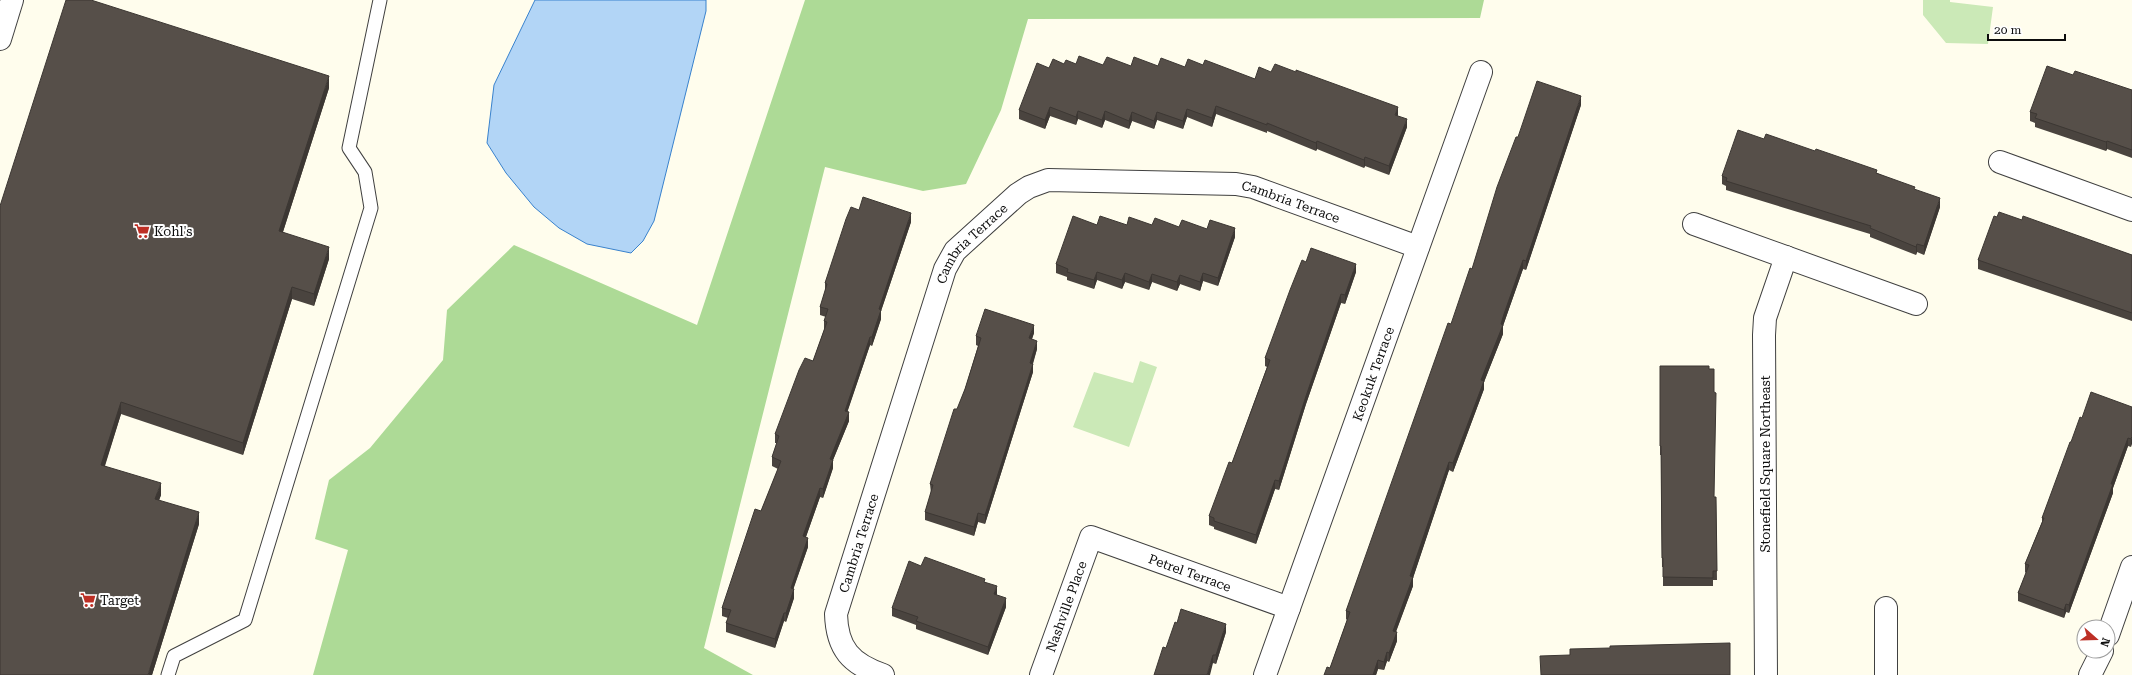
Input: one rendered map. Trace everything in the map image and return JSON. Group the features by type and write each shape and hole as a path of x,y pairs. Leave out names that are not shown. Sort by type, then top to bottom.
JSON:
{"street":[{"path":"0,39 12,0"},
{"name":"Keokuk Terrace","path":"1265,675 1481,72"},
{"path":"2000,162 2132,210"},
{"name":"Cambria Terrace","path":"883,675 869,670 854,661 843,648 837,631 836,614 945,269 955,251 1018,194 1029,187 1048,180 1236,184 1253,187 1418,247"},
{"path":"1694,224 1916,304"},
{"name":"Stonefield Square Northeast","path":"1766,675 1764,336 1765,318 1786,256"},
{"name":"Petrel Terrace","path":"1091,537 1289,608"},
{"name":"Nashville Place","path":"1041,675 1091,537"},
{"path":"2114,619 2132,567"},
{"path":"1886,608 1886,675"},
{"path":"2090,675 2098,659"}],"lane":[{"path":"168,675 174,656 245,620 248,612 371,208 365,172 349,148 380,0"}],"green space":[{"path":"805,0 1484,0 1480,18 1028,19 1001,110 966,184 923,191 825,167 704,648 753,675 313,675 348,550 315,539 329,480 370,448 443,360 447,310 514,245 697,325"},
{"path":"1923,0 1950,0 1950,2 1993,7 1988,44 1946,43 1923,15"},
{"path":"1140,361 1157,367 1129,447 1073,427 1094,372 1133,383"}],"water":[{"path":"535,0 706,0 706,11 654,221 643,241 631,253 587,244 559,228 534,207 506,173 487,143 494,85"}],"building":[{"name":"Kohl's","path":"66,0 91,0 329,76 279,231 329,247 314,294 292,287 243,443 121,402 101,465 161,483 155,499 199,512 148,675 0,675 0,206"},
{"path":"1079,56 1103,65 1107,57 1131,66 1134,57 1158,66 1161,58 1185,67 1188,59 1203,65 1205,60 1255,79 1259,67 1271,72 1275,64 1296,72 1296,70 1398,107 1395,115 1407,119 1389,166 1365,157 1364,160 1317,141 1316,143 1267,123 1267,125 1216,106 1212,118 1187,109 1183,121 1157,112 1154,121 1132,112 1129,121 1105,111 1102,120 1078,111 1076,117 1050,107 1045,120 1019,110 1037,63 1049,68 1053,59 1064,64 1066,60 1076,64"},
{"path":"2047,66 2073,75 2075,71 2132,90 2132,150 2035,118 2037,114 2030,112"},
{"path":"1537,81 1581,96 1526,261 1523,260 1504,314 1501,324 1503,325 1481,380 1484,381 1453,463 1449,462 1410,576 1413,577 1393,631 1397,632 1389,653 1387,652 1384,662 1378,660 1373,675 1324,675 1327,667 1330,668 1350,612 1346,611 1448,323 1451,324 1470,268 1472,269 1497,187 1516,137 1518,137"},
{"path":"1738,130 1764,139 1766,134 1815,151 1816,149 1877,170 1876,173 1940,198 1924,246 1917,244 1916,247 1870,228 1871,226 1726,181 1727,178 1722,176"},
{"path":"863,197 911,213 879,309 881,310 872,337 870,337 845,411 849,412 830,459 833,460 823,489 820,488 803,536 808,538 791,588 794,589 775,639 726,623 731,610 722,608 755,509 761,511 781,461 772,457 779,436 775,434 799,370 805,358 813,361 827,322 824,321 828,309 820,307 827,284 825,283 846,219 851,207 859,210"},
{"path":"1999,212 2022,220 2023,216 2132,255 2132,313 1978,260 1994,216 1997,217"},
{"path":"1073,216 1097,225 1100,216 1127,225 1129,217 1152,225 1155,218 1179,227 1182,220 1207,229 1210,220 1235,228 1218,278 1203,273 1200,282 1180,275 1177,282 1152,274 1149,282 1125,273 1122,280 1097,272 1094,280 1067,272 1068,269 1056,264"},
{"path":"1311,248 1356,264 1345,295 1341,294 1279,481 1275,480 1256,535 1214,521 1214,518 1209,516 1229,462 1232,463 1270,360 1265,358 1290,290 1302,260 1306,262"},
{"path":"985,309 1034,325 1029,338 1037,341 1030,363 1033,364 985,515 978,513 974,527 925,512 933,485 930,484 954,409 957,409 965,389 981,338 976,336"},
{"path":"1660,366 1709,366 1709,369 1714,369 1714,392 1716,393 1714,497 1716,497 1717,571 1713,571 1713,578 1663,577"},
{"path":"2091,392 2132,407 2132,436 2131,439 2128,438 2069,605 2066,604 2064,610 2018,593 2029,565 2025,564 2044,518 2042,518 2070,442 2080,417 2082,418"},
{"path":"925,557 985,579 984,582 997,586 994,594 1006,598 988,647 916,621 918,617 892,608 909,561 921,566"},
{"path":"1181,609 1226,624 1216,655 1213,655 1207,675 1154,675 1163,647 1166,648 1175,622 1177,623"},
{"path":"1730,643 1730,675 1541,675 1540,656 1570,655 1570,649 1610,648 1610,646"}],"place":[{"name":"Kohl's","path":"142,231"},
{"name":"Target","path":"88,600"}]}
